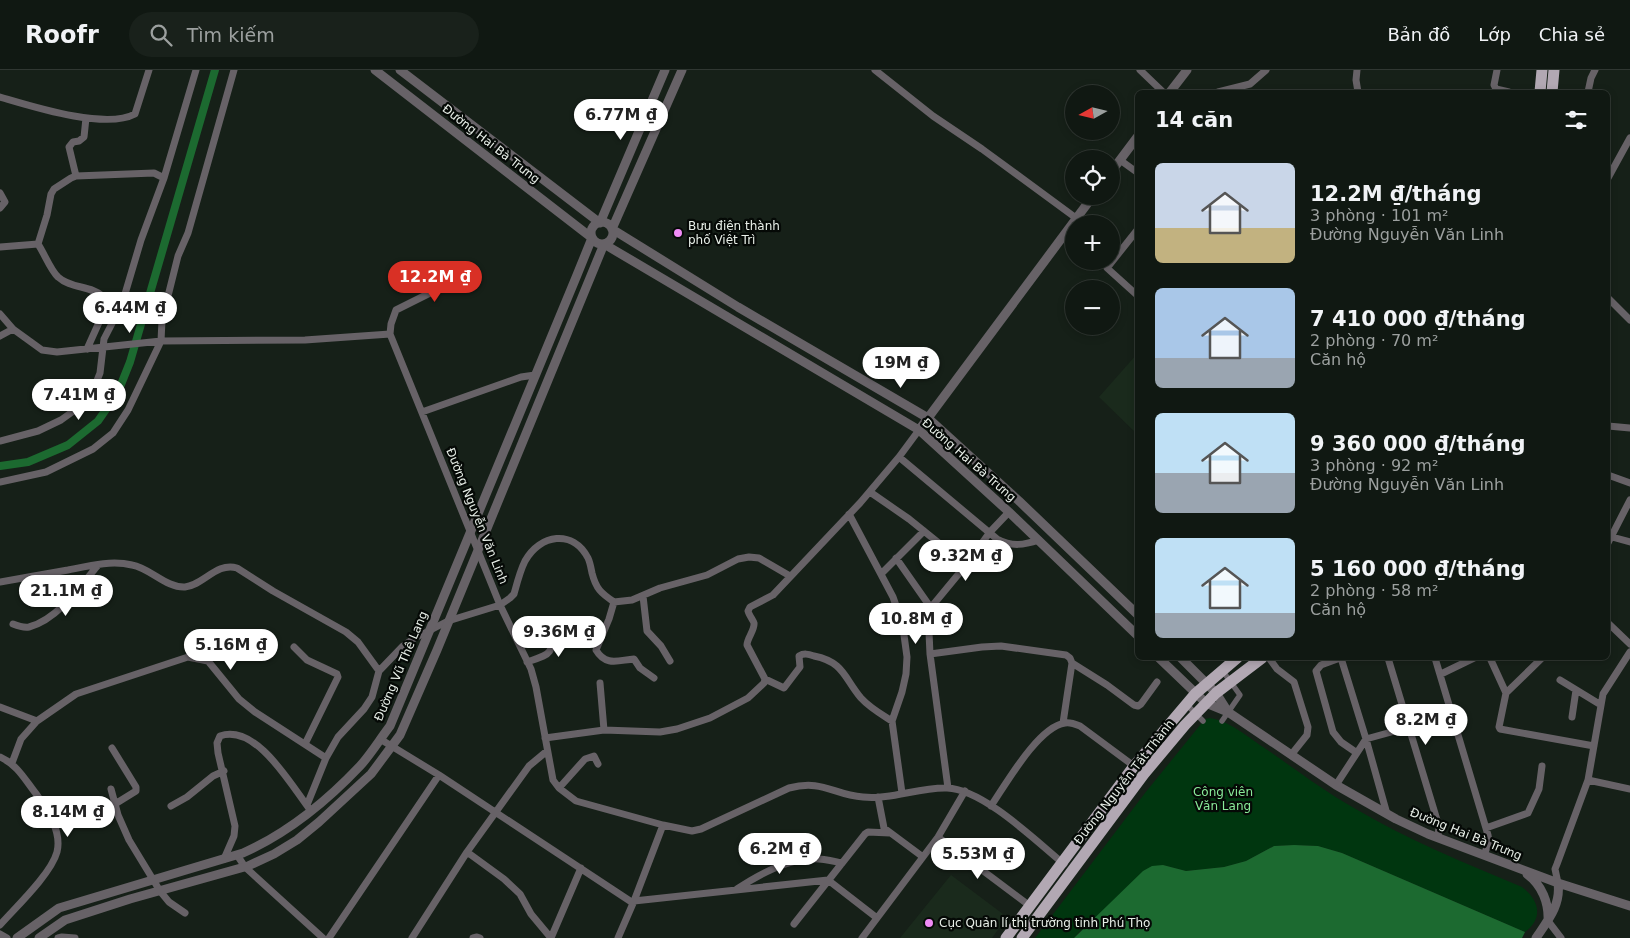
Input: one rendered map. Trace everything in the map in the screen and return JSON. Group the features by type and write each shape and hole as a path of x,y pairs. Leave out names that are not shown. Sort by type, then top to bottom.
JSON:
{"main road":[{"path":"1540,90 1542,70"},
{"path":"1552,90 1554,70"},
{"name":"Đường Nguyễn Tất Thành","path":"1006,938 1134,766 1195,694 1234,660"},
{"name":"Đường Nguyễn Tất Thành","path":"1022,938 1144,774 1199,718 1206,703 1216,693 1259,660"}],"street":[{"path":"0,97 86,118 118,119 134,114 149,70"},
{"path":"0,441 38,431 61,420 79,407 94,388 100,373 106,347 107,331 118,315 122,304 141,240 164,178 196,70"},
{"path":"0,482 46,472 93,449 113,433 128,410 157,342 178,256 188,233 234,70"},
{"name":"Đường Hai Bà Trưng","path":"375,70 592,238"},
{"name":"Đường Hai Bà Trưng","path":"400,70 600,223"},
{"path":"666,70 600,223 592,228 592,238 597,243 604,244 612,239 612,229 682,70"},
{"path":"875,70 933,116 982,149 1072,215"},
{"path":"1140,70 1161,90"},
{"path":"1172,90 1187,70"},
{"path":"1226,90 1250,84 1266,70"},
{"path":"1357,70 1358,90"},
{"path":"1498,70 1494,85 1496,89 1500,90"},
{"path":"1588,90 1591,78 1596,70"},
{"path":"76,176 69,147 73,142 79,141 84,137 86,118"},
{"path":"1610,169 1630,138"},
{"path":"1135,140 1120,160 1135,171"},
{"path":"87,350 105,309 104,297 97,291 67,284 57,276 38,244 47,216 51,194 54,189 76,176 154,174 164,178"},
{"path":"0,193 5,202 0,208"},
{"path":"1078,215 1086,205"},
{"path":"600,223 607,224 612,229"},
{"name":"Đường Hai Bà Trưng","path":"612,229 928,418 1019,501 1135,612"},
{"path":"892,721 860,697 841,669 830,661 817,656 806,654 799,656 800,667 784,688 765,679 746,642 754,627 748,611 756,603 773,595 870,492 919,430 1065,233"},
{"path":"1135,234 1107,268 1135,293"},
{"name":"Đường Vũ Thê Lang","path":"17,938 59,908 237,855 268,842 290,828 309,808 360,765 390,726 592,238"},
{"path":"0,247 38,244"},
{"name":"Đường Hai Bà Trưng","path":"604,244 919,430 1039,540 1135,633"},
{"name":"Đường Vũ Thê Lang","path":"39,938 65,920 245,867 282,850 320,822 370,774 392,747 400,735 479,548 604,244"},
{"path":"0,314 13,330 42,350 58,352 157,342 305,340 390,334 392,318 396,310 476,270"},
{"path":"1610,300 1630,320"},
{"path":"0,336 13,330"},
{"name":"Đường Nguyễn Văn Linh","path":"390,334 479,548 500,605 527,662 536,687 553,780 559,788"},
{"path":"422,412 521,377 536,375"},
{"path":"1610,426 1630,428"},
{"path":"898,457 997,539 1011,545 1024,545 1039,540"},
{"path":"1610,476 1630,483"},
{"path":"870,492 924,531 966,565"},
{"path":"1630,500 1610,540 1630,542"},
{"path":"902,620 930,609 990,532 1009,512"},
{"path":"849,514 893,597 902,620 907,657 906,674 892,721 902,793"},
{"path":"881,574 924,531"},
{"path":"309,808 326,758 338,737 364,709 372,697 379,671 408,643 430,630 448,621 500,605 510,598 514,594 525,561 535,549 550,538 566,538 580,547 589,559 595,584 602,594 614,602 632,600 660,588 707,575 748,556 759,558 790,576"},
{"path":"896,558 930,609 930,654 948,788"},
{"path":"0,582 98,565 133,565 147,570 170,583 184,587 197,583 222,567 230,566 237,568 273,592 346,632 358,642 379,671"},
{"path":"14,624 22,627 29,626 58,610 71,598 98,565"},
{"path":"643,596 647,631 661,646 670,661"},
{"path":"614,602 596,650 598,654 613,662 634,659 640,668 654,678"},
{"path":"1610,625 1630,644"},
{"path":"527,662 545,656 551,650 551,629"},
{"path":"930,654 1001,646 1066,656 1070,658 1072,663 1138,706 1156,682"},
{"path":"294,647 307,660 334,671 338,677 305,744"},
{"path":"1536,938 1548,921 1559,897 1555,869 1588,780 1603,694 1630,652"},
{"path":"12,763 21,739 37,721 76,694 188,657 208,661 239,699 255,712 326,758"},
{"name":"Đường Hai Bà Trưng","path":"1162,660 1206,703 1228,712 1336,785 1387,814 1438,838 1558,883 1630,906"},
{"name":"Đường Hai Bà Trưng","path":"1183,660 1216,693 1228,712"},
{"path":"1270,660 1277,669 1294,682 1308,727 1307,735 1291,755"},
{"path":"1335,660 1321,665 1316,671 1333,732 1341,742 1357,753"},
{"path":"1341,660 1366,739 1387,814"},
{"path":"1389,660 1439,826 1438,838"},
{"path":"1436,660 1486,828 1488,842 1484,855"},
{"path":"1441,674 1470,660"},
{"path":"1491,660 1506,693"},
{"path":"1540,660 1506,693 1499,726 1502,731 1594,746"},
{"path":"1063,723 1072,663"},
{"path":"1222,670 1240,695 1222,721"},
{"path":"545,738 604,730 660,732 677,729 710,718 748,698 764,683 765,679"},
{"path":"1560,680 1601,705"},
{"path":"600,683 604,730"},
{"path":"1572,717 1576,690"},
{"path":"1186,704 1199,718"},
{"path":"0,707 37,721"},
{"path":"1336,785 1366,739 1453,715"},
{"path":"991,806 1037,740 1049,730 1063,723 1080,726 1134,766"},
{"path":"224,859 234,836 235,826 217,743 220,736 229,733 242,736 262,750 309,808"},
{"path":"380,739 439,775 634,902 828,880 877,918"},
{"path":"112,748 136,787 136,791 115,804"},
{"path":"412,938 467,852 529,766 548,751"},
{"path":"598,764 594,756 585,759 559,788 576,800 663,825 692,831 701,829 789,788 803,784 818,785 863,797 878,797 948,788 965,791 991,806 1073,870"},
{"path":"0,757 12,763 44,806 53,821 57,837 57,851 44,875 0,926"},
{"path":"1486,828 1528,813 1539,790 1542,766"},
{"path":"171,806 186,798 213,776 224,771"},
{"path":"329,938 439,775"},
{"path":"1588,780 1630,789"},
{"path":"112,790 123,828 160,891 169,902 185,913"},
{"path":"862,938 938,837 965,791"},
{"path":"878,797 884,828 923,857"},
{"path":"618,938 634,902 663,825"},
{"path":"794,924 868,832 890,833"},
{"path":"938,837 1030,906"},
{"path":"467,852 504,878 520,894 531,914 551,938 581,868"},
{"path":"237,855 245,867 323,938"},
{"path":"735,890 757,876 801,860 812,858 842,863"},
{"path":"1516,867 1532,877 1540,886 1546,902 1548,921 1561,938"},
{"path":"91,898 94,911"},
{"path":"0,934 7,938"},
{"path":"58,938 75,938"},
{"path":"474,938 480,938"}],"shaded area":[{"path":"1135,356 1135,432 1099,397"},
{"path":"1274,846 1318,846 1342,853 1525,932 1522,938 1074,938 1143,871 1152,866 1163,865 1186,871 1224,867 1246,861"},
{"path":"951,875 1007,917 992,938 900,938"}],"green space":[{"name":"Công viên Văn Lang","path":"1210,718 1239,730 1332,794 1374,820 1437,851 1522,887 1528,892 1535,903 1537,915 1535,921 1525,932 1342,853 1318,846 1294,845 1274,846 1246,861 1224,867 1186,871 1163,865 1080,931 1074,938 1035,938 1145,793 1205,719"}],"waterway":[{"path":"0,466 28,462 68,445 98,421 118,392 130,362 215,70"}],"place":[{"name":"Bưu điện thành phố Việt Trì","path":"678,233"},
{"name":"Cục Quản lí thị trường tỉnh Phú Thọ","path":"929,923"}]}
